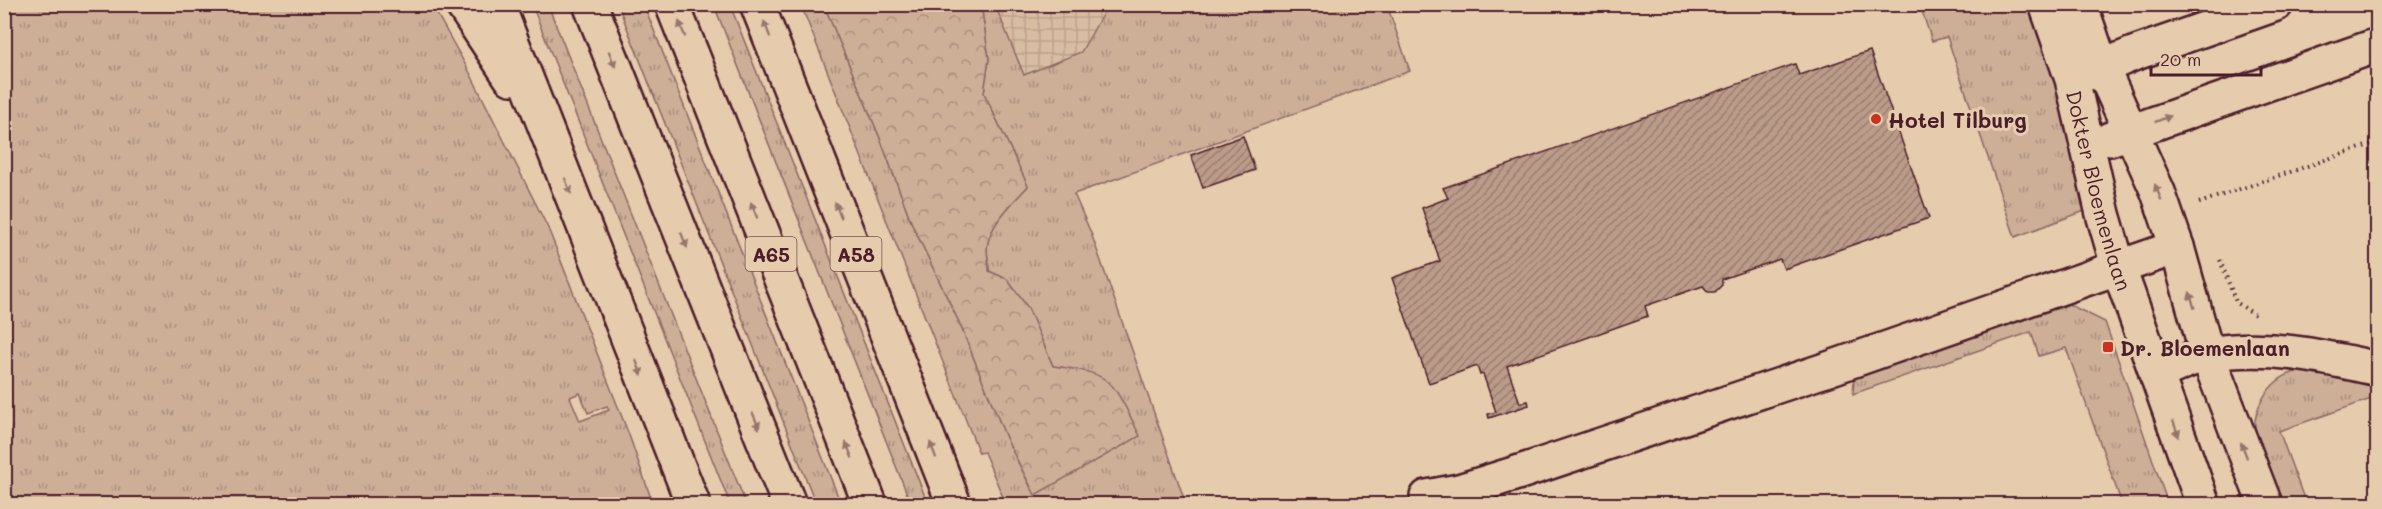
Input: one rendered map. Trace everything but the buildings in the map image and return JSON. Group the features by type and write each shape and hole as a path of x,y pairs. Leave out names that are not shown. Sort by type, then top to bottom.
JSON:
{"main road":[{"path":"462,4 547,132"},
{"path":"497,4 693,504"},
{"path":"590,4 789,504"},
{"name":"A65","path":"672,4 870,504"},
{"name":"A58","path":"757,4 954,504"},
{"name":"Dokter Bloemenlaan","path":"2046,4 2072,79 2103,214 2119,269 2204,504"},
{"name":"Dokter Bloemenlaan","path":"2080,4 2102,68 2158,192 2207,354 2265,504"},
{"path":"2072,79 2133,54 2276,4"},
{"path":"2088,146 2131,132 2162,118 2378,45"},
{"path":"1427,497 1459,491 1516,473 2119,269 2176,247"},
{"path":"2156,374 2207,354 2273,350 2302,352 2378,369"}],"path":[{"path":"2199,203 2378,142"}],"shaded area":[{"path":"996,5 1108,5 1081,52 1024,75"}],"green space":[{"path":"4,5 432,5 470,73 548,228 629,435 653,504 5,504","holes":["580,393 588,413 607,406 609,410 580,421 570,397"]},
{"path":"532,5 548,5 746,504 730,504"},
{"path":"618,5 644,5 841,504 816,504"},
{"path":"714,5 730,5 928,504 911,504"},
{"path":"801,5 824,5 880,138 912,224 959,322 1007,440 1031,488 1113,387 1092,375 1053,366 1028,308 1007,279 989,271 987,248 992,231 1003,214 1028,186 984,93 989,59 981,5 995,5 1024,75 1081,52 1108,5 1387,5 1410,71 1074,194 1091,233 1186,504 1018,504 1015,499 1005,502 984,452 979,453"},
{"path":"824,5 981,5 989,59 984,93 1028,186 1003,214 992,231 987,248 989,271 1007,279 1028,308 1053,366 1085,371 1107,381 1121,398 1140,436 1035,495 1007,440 959,322 912,224 880,138"},
{"path":"1920,5 2033,5 2053,55 2090,209 2015,237 1947,37 1932,41"},
{"path":"2062,301 2105,322 2168,504 2122,504 2066,348 2039,356 2031,332 1853,394 1854,379 1861,373"},
{"path":"2313,369 2377,383 2377,397 2279,431 2306,504 2278,504 2258,446 2256,417 2263,398 2277,382 2295,372"}],"place":[{"name":"Hotel Tilburg","path":"1876,119"},
{"name":"Dr. Bloemenlaan","path":"2108,347"}]}
